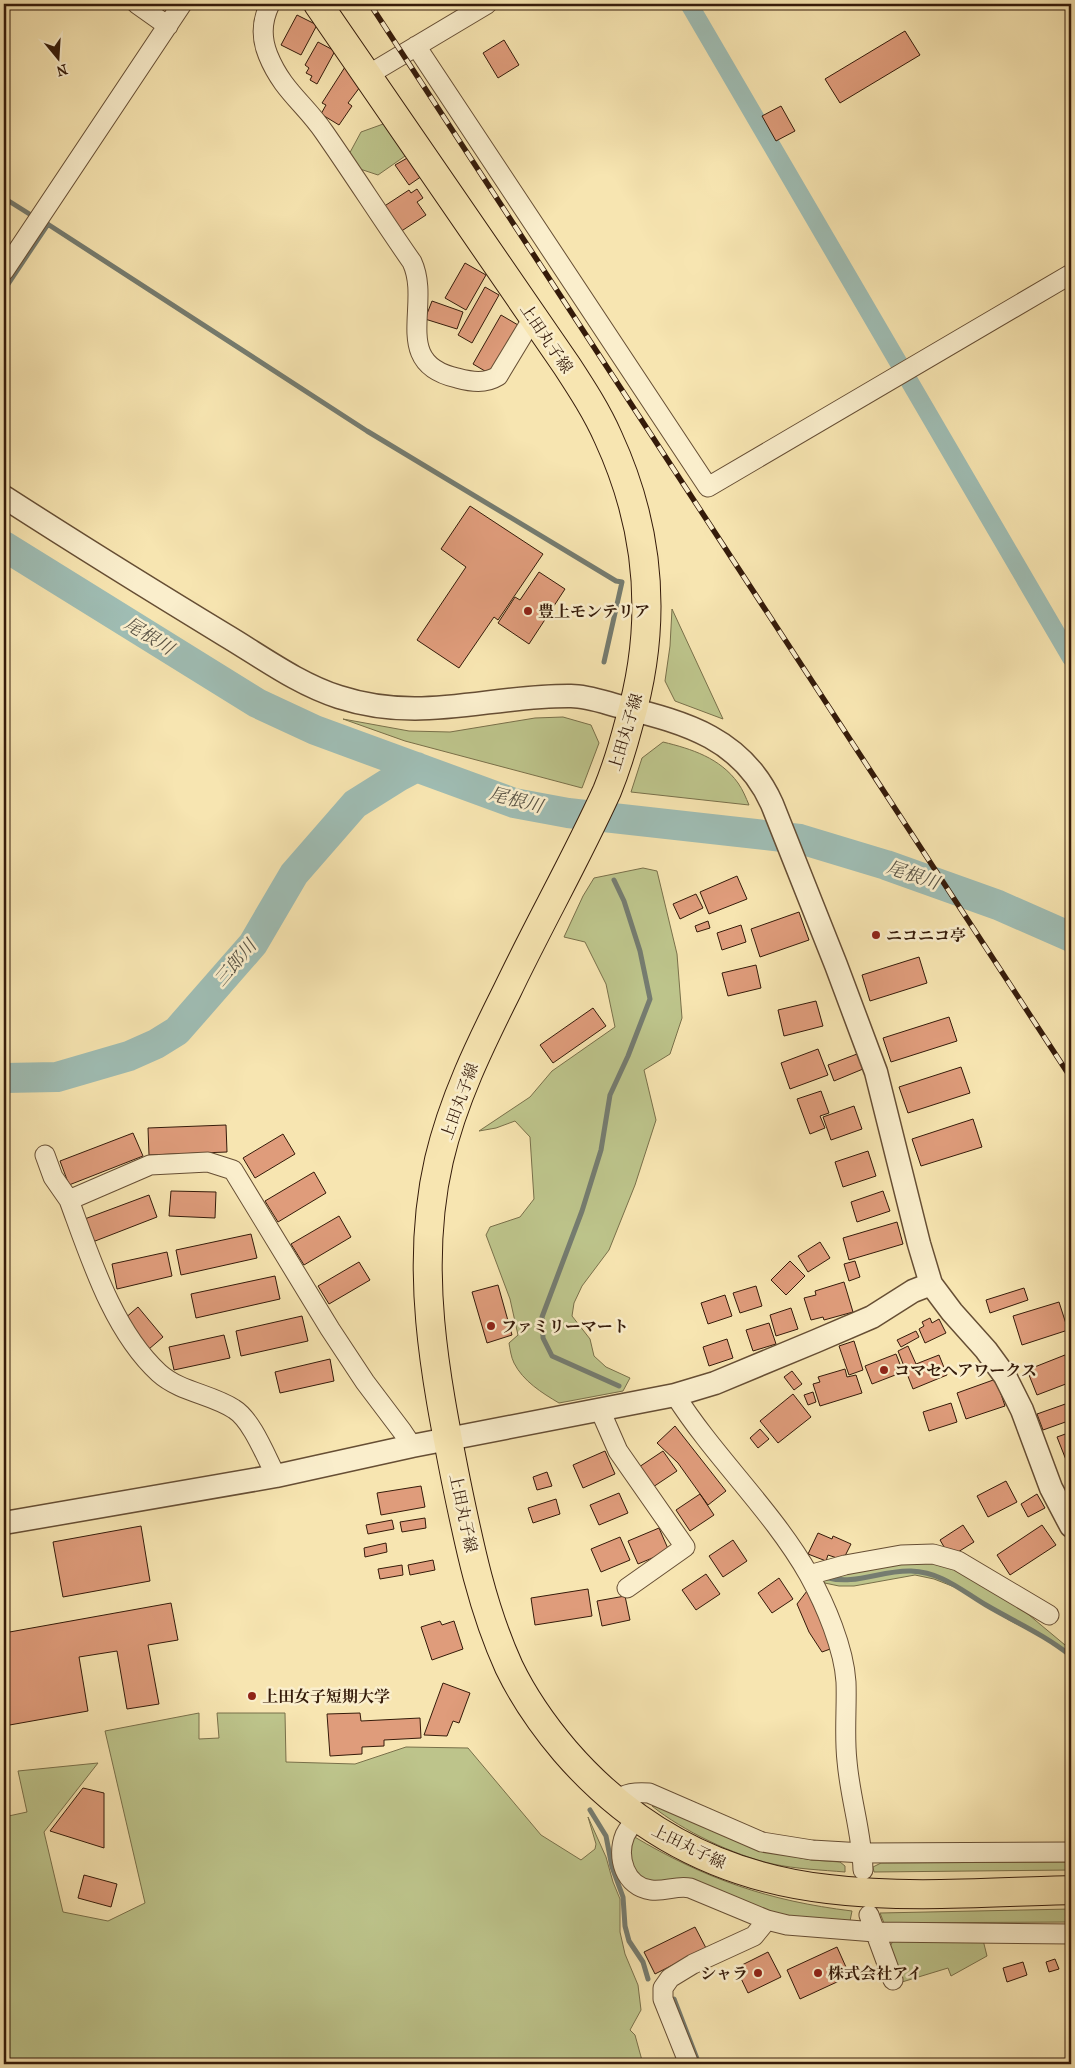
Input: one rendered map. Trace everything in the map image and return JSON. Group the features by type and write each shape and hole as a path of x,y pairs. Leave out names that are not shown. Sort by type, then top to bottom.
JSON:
{"main road":[{"name":"上田丸子線","path":"318,4 567,366 603,426 618,460 638,524 646,574 647,619 644,663 616,769 470,1067 439,1158 428,1229 427,1281 430,1332 448,1440 477,1571 493,1626 508,1665 522,1692 547,1728 582,1769 615,1801 637,1819 708,1858 747,1873 798,1885 869,1893 1071,1890"}],"street":[{"path":"137,4 168,26"},
{"path":"4,271 182,4"},
{"path":"270,4 264,21 262,39 278,77 287,90 323,130 412,262 417,274 417,330 422,359 447,376 468,381 489,382 498,376 533,318"},
{"path":"368,75 487,4"},
{"path":"416,46 708,487 1071,274"},
{"path":"4,497 162,597 297,678 338,697 382,708 415,710 442,709 521,699 574,696 633,710 691,728 708,735 732,750 760,780 774,809 876,1072 919,1244 931,1284 952,1312 991,1356 1005,1376 1022,1410 1051,1488 1071,1526"},
{"path":"45,1155 53,1177 69,1200 106,1297 133,1342 157,1371 168,1380 235,1409 248,1425 276,1476"},
{"path":"69,1200 150,1165 208,1162 232,1170 330,1329 365,1382 412,1446"},
{"path":"4,1523 276,1476 412,1446 675,1395 715,1383 872,1317 913,1291 931,1284"},
{"path":"675,1395 786,1539 809,1575 839,1645 846,1680 846,1761 863,1861"},
{"path":"600,1410 618,1451 686,1547 627,1588"},
{"path":"809,1575 845,1565 901,1555 934,1554 958,1562 1049,1615"},
{"path":"615,1801 635,1792 649,1794 762,1842 863,1861 1071,1852"},
{"path":"637,1819 625,1835 622,1846 622,1858 628,1875 637,1885 652,1890 660,1891 679,1887 690,1888 767,1920 788,1925 872,1924 1071,1934"},
{"path":"688,2064 663,2000 662,1988 666,1982 692,1964 754,1936 767,1920"},
{"path":"872,1924 893,1980"}],"green space":[{"path":"386,123 408,154 378,175 351,166 347,158 361,132"},
{"path":"672,609 723,719 675,701 665,681 670,646"},
{"path":"563,717 591,725 599,743 582,788 405,741 343,719 409,731 450,732 535,718"},
{"path":"663,742 695,751 723,767 738,783 749,805 631,792 642,758"},
{"path":"643,868 657,871 677,954 682,1018 670,1054 644,1070 656,1120 635,1185 609,1250 582,1286 574,1303 572,1316 590,1339 594,1356 606,1367 630,1378 623,1391 559,1403 528,1381 513,1361 509,1343 518,1335 510,1299 486,1235 490,1227 520,1217 534,1199 530,1137 515,1121 496,1128 479,1131 530,1097 552,1071 615,1027 606,984 585,942 564,937 583,896 594,878"},
{"path":"938,1560 1011,1600 1071,1650 1071,1658 1050,1641 1009,1620 957,1588 934,1579 915,1575 854,1586 839,1586 820,1582 845,1569"},
{"path":"199,1713 199,1739 219,1738 217,1713 285,1713 286,1762 355,1764 406,1747 468,1748 541,1835 581,1860 595,1849 596,1844 588,1817 606,1857 620,1899 620,1932 625,1954 638,1985 641,2010 630,2030 635,2035 643,2064 4,2064 4,1817 27,1812 18,1771 98,1763 44,1832 63,1912 108,1921 145,1903 105,1731"},
{"path":"652,1806 668,1808 738,1842 761,1850 811,1860 840,1862 845,1866 845,1872 782,1866 742,1855 693,1833"},
{"path":"633,1836 686,1864 738,1886 793,1901 852,1911 850,1921 788,1916 646,1880 632,1866 630,1861"},
{"path":"1071,1862 1071,1870 874,1872 873,1867 881,1863"},
{"path":"1071,1909 1071,1922 884,1923 880,1913"},
{"path":"983,1940 987,1956 951,1976 948,1968 902,1982 888,1950 893,1941"}],"building":[{"path":"297,15 317,25 301,55 281,45"},
{"path":"905,31 920,55 840,103 825,79"},
{"path":"504,40 519,65 498,78 483,53"},
{"path":"318,42 335,51 317,84 310,80 312,76 306,73 309,68 305,65"},
{"path":"345,67 360,87 348,103 352,106 339,125 321,114 326,105 322,103"},
{"path":"781,106 795,131 776,141 762,116"},
{"path":"409,157 422,176 409,185 395,165"},
{"path":"417,189 423,198 417,202 426,215 400,232 383,207 409,190 411,193"},
{"path":"465,263 486,275 466,310 445,298"},
{"path":"485,287 499,295 472,343 458,335"},
{"path":"432,301 463,312 457,329 425,319"},
{"path":"501,315 518,325 490,374 473,364"},
{"path":"470,506 543,554 498,620 494,617 459,668 417,640 466,567 441,549"},
{"name":"豊上モンテリア","path":"539,572 565,589 529,644 498,623 515,597 520,600"},
{"path":"737,876 747,899 709,914 700,892"},
{"path":"696,894 703,908 680,919 673,904"},
{"path":"799,912 809,940 760,957 751,929"},
{"path":"708,921 710,928 697,932 695,926"},
{"path":"741,925 746,942 722,950 717,933"},
{"path":"919,957 927,983 870,1001 862,975"},
{"path":"756,965 761,988 728,996 722,973"},
{"path":"816,1001 823,1026 784,1036 778,1010"},
{"path":"593,1008 606,1026 553,1063 540,1045"},
{"path":"949,1017 957,1041 891,1062 883,1038"},
{"path":"818,1049 828,1075 790,1089 781,1063"},
{"path":"857,1054 863,1069 834,1081 828,1065"},
{"path":"961,1067 970,1093 908,1113 899,1087"},
{"path":"821,1091 829,1113 820,1116 825,1128 810,1134 797,1099"},
{"path":"854,1106 862,1129 831,1140 823,1117"},
{"path":"973,1119 982,1147 921,1166 912,1139"},
{"path":"226,1125 227,1152 149,1155 148,1128"},
{"path":"133,1133 143,1156 69,1185 60,1161"},
{"path":"283,1134 295,1154 255,1178 243,1158"},
{"path":"868,1151 876,1176 843,1187 835,1162"},
{"path":"314,1172 326,1193 278,1222 265,1201"},
{"path":"171,1191 216,1192 215,1218 169,1216"},
{"path":"883,1191 890,1211 857,1222 851,1202"},
{"path":"149,1195 157,1217 90,1243 82,1220"},
{"path":"339,1216 351,1237 304,1265 291,1244"},
{"path":"897,1222 903,1244 849,1260 843,1238"},
{"path":"251,1234 257,1258 181,1275 176,1250"},
{"path":"820,1242 830,1258 808,1272 798,1256"},
{"path":"167,1252 172,1276 117,1289 112,1264"},
{"path":"790,1261 805,1276 786,1295 771,1280"},
{"path":"855,1261 860,1277 849,1281 844,1264"},
{"path":"359,1262 370,1280 329,1304 318,1286"},
{"path":"275,1276 280,1299 196,1318 191,1294"},
{"path":"844,1282 853,1312 824,1320 823,1317 811,1320 804,1298 816,1295 815,1291"},
{"path":"498,1285 512,1335 487,1343 472,1292"},
{"path":"756,1286 762,1306 740,1313 733,1293"},
{"path":"1024,1288 1028,1300 990,1313 986,1300"},
{"path":"725,1295 732,1316 708,1324 701,1303"},
{"path":"1059,1302 1068,1330 1022,1345 1013,1316"},
{"path":"138,1307 163,1337 149,1349 124,1319"},
{"path":"791,1308 798,1329 776,1336 770,1315"},
{"path":"302,1316 308,1341 241,1356 236,1331"},
{"path":"930,1318 932,1323 939,1319 946,1333 925,1343 919,1329 924,1326 922,1322"},
{"path":"769,1323 776,1344 753,1351 746,1330"},
{"path":"916,1331 919,1337 901,1347 897,1340"},
{"path":"224,1335 230,1358 174,1370 169,1347"},
{"path":"727,1339 733,1358 709,1366 703,1347"},
{"path":"854,1341 863,1370 849,1375 839,1346"},
{"path":"908,1346 916,1364 939,1355 947,1375 913,1389 898,1351"},
{"path":"1070,1353 1071,1382 1037,1395 1027,1370"},
{"path":"896,1354 903,1372 872,1384 865,1366"},
{"path":"330,1359 334,1381 280,1393 275,1372"},
{"path":"845,1369 847,1377 856,1375 862,1393 820,1406 813,1384 820,1382 818,1377"},
{"path":"792,1371 802,1384 794,1390 784,1377"},
{"path":"996,1379 1005,1406 966,1419 957,1393"},
{"path":"813,1392 816,1402 808,1405 804,1395"},
{"path":"793,1394 811,1417 778,1443 760,1421"},
{"path":"1071,1402 1071,1420 1043,1430 1037,1414"},
{"path":"951,1403 957,1422 929,1431 923,1412"},
{"path":"675,1426 726,1491 708,1505 678,1463 657,1443"},
{"path":"760,1429 769,1439 758,1448 750,1438"},
{"path":"1071,1432 1071,1469 1070,1470 1057,1437"},
{"path":"605,1451 615,1474 583,1488 573,1465"},
{"path":"663,1451 677,1471 653,1487 639,1467"},
{"path":"547,1472 552,1486 537,1490 533,1477"},
{"path":"1006,1481 1017,1502 988,1517 977,1496"},
{"path":"421,1486 425,1507 381,1515 377,1493"},
{"path":"619,1493 628,1513 599,1525 590,1505"},
{"path":"700,1494 714,1515 690,1531 676,1510"},
{"path":"1037,1494 1045,1508 1028,1517 1021,1504"},
{"path":"556,1499 560,1514 533,1523 528,1508"},
{"path":"425,1518 426,1528 402,1532 400,1522"},
{"path":"392,1520 394,1529 368,1534 366,1525"},
{"path":"963,1525 974,1542 950,1557 940,1540"},
{"path":"1042,1525 1056,1545 1010,1575 997,1555"},
{"path":"141,1526 150,1581 63,1597 53,1542"},
{"path":"659,1528 669,1551 638,1564 628,1541"},
{"path":"818,1533 832,1539 833,1536 851,1544 843,1560 828,1555 826,1561 808,1554"},
{"path":"620,1537 630,1560 601,1572 591,1549"},
{"path":"733,1540 747,1561 723,1577 709,1556"},
{"path":"386,1543 387,1552 365,1557 364,1548"},
{"path":"433,1560 435,1570 410,1575 408,1565"},
{"path":"402,1565 403,1575 380,1579 378,1569"},
{"path":"706,1574 720,1594 696,1610 682,1590"},
{"path":"779,1578 793,1599 772,1613 758,1593"},
{"path":"588,1589 592,1616 535,1625 531,1598"},
{"path":"807,1591 833,1648 822,1652 809,1632 797,1604"},
{"path":"625,1596 630,1620 602,1626 597,1601"},
{"path":"171,1603 178,1640 148,1645 159,1704 127,1709 117,1651 79,1657 88,1711 4,1726 4,1633"},
{"path":"440,1621 442,1625 454,1621 463,1649 432,1660 421,1627"},
{"path":"443,1683 470,1693 459,1723 453,1721 447,1736 424,1735"},
{"path":"360,1713 361,1721 420,1718 421,1738 384,1740 384,1746 362,1747 362,1754 330,1756 327,1714"},
{"path":"83,1788 104,1793 104,1848 50,1831"},
{"path":"84,1875 117,1884 111,1907 78,1898"},
{"path":"695,1927 706,1948 655,1974 644,1952"},
{"name":"株式会社アイ","path":"837,1947 850,1976 800,1999 787,1970"},
{"name":"シャラ","path":"768,1952 781,1977 748,1993 736,1968"},
{"path":"1055,1959 1059,1969 1049,1972 1046,1962"},
{"path":"1023,1962 1027,1975 1007,1982 1003,1968"}],"waterway":[{"path":"689,4 1071,658"},
{"path":"4,198 31,215"},
{"path":"46,223 367,431 616,581 622,582 604,662"},
{"path":"4,290 48,224"},
{"name":"尾根川","path":"4,546 257,703 315,730 514,803 568,813 800,839 886,865 998,905 1071,937"},
{"name":"三郎川","path":"4,1078 57,1077 129,1056 156,1044 177,1031 253,944 294,874 355,804 417,767"},
{"path":"614,880 624,901 640,951 650,999 628,1056 610,1095 601,1150 582,1211 542,1317 543,1338 552,1356 619,1386"},
{"path":"824,1577 847,1580 900,1571 922,1572 932,1575 941,1578 1040,1635 1071,1656"},
{"path":"590,1810 606,1836 612,1867 623,1897 625,1926 629,1941 643,1962 648,1979"},
{"path":"674,1999 699,2064"}],"railway":[{"path":"370,4 1071,1078"}],"place":[{"name":"豊上モンテリア","path":"528,611"},
{"name":"ニコニコ亭","path":"876,935"},
{"name":"ファミリーマート","path":"491,1326"},
{"name":"コマセヘアワークス","path":"884,1370"},
{"name":"上田女子短期大学","path":"252,1696"},
{"name":"シャラ","path":"758,1973"},
{"name":"株式会社アイ","path":"818,1973"}]}
